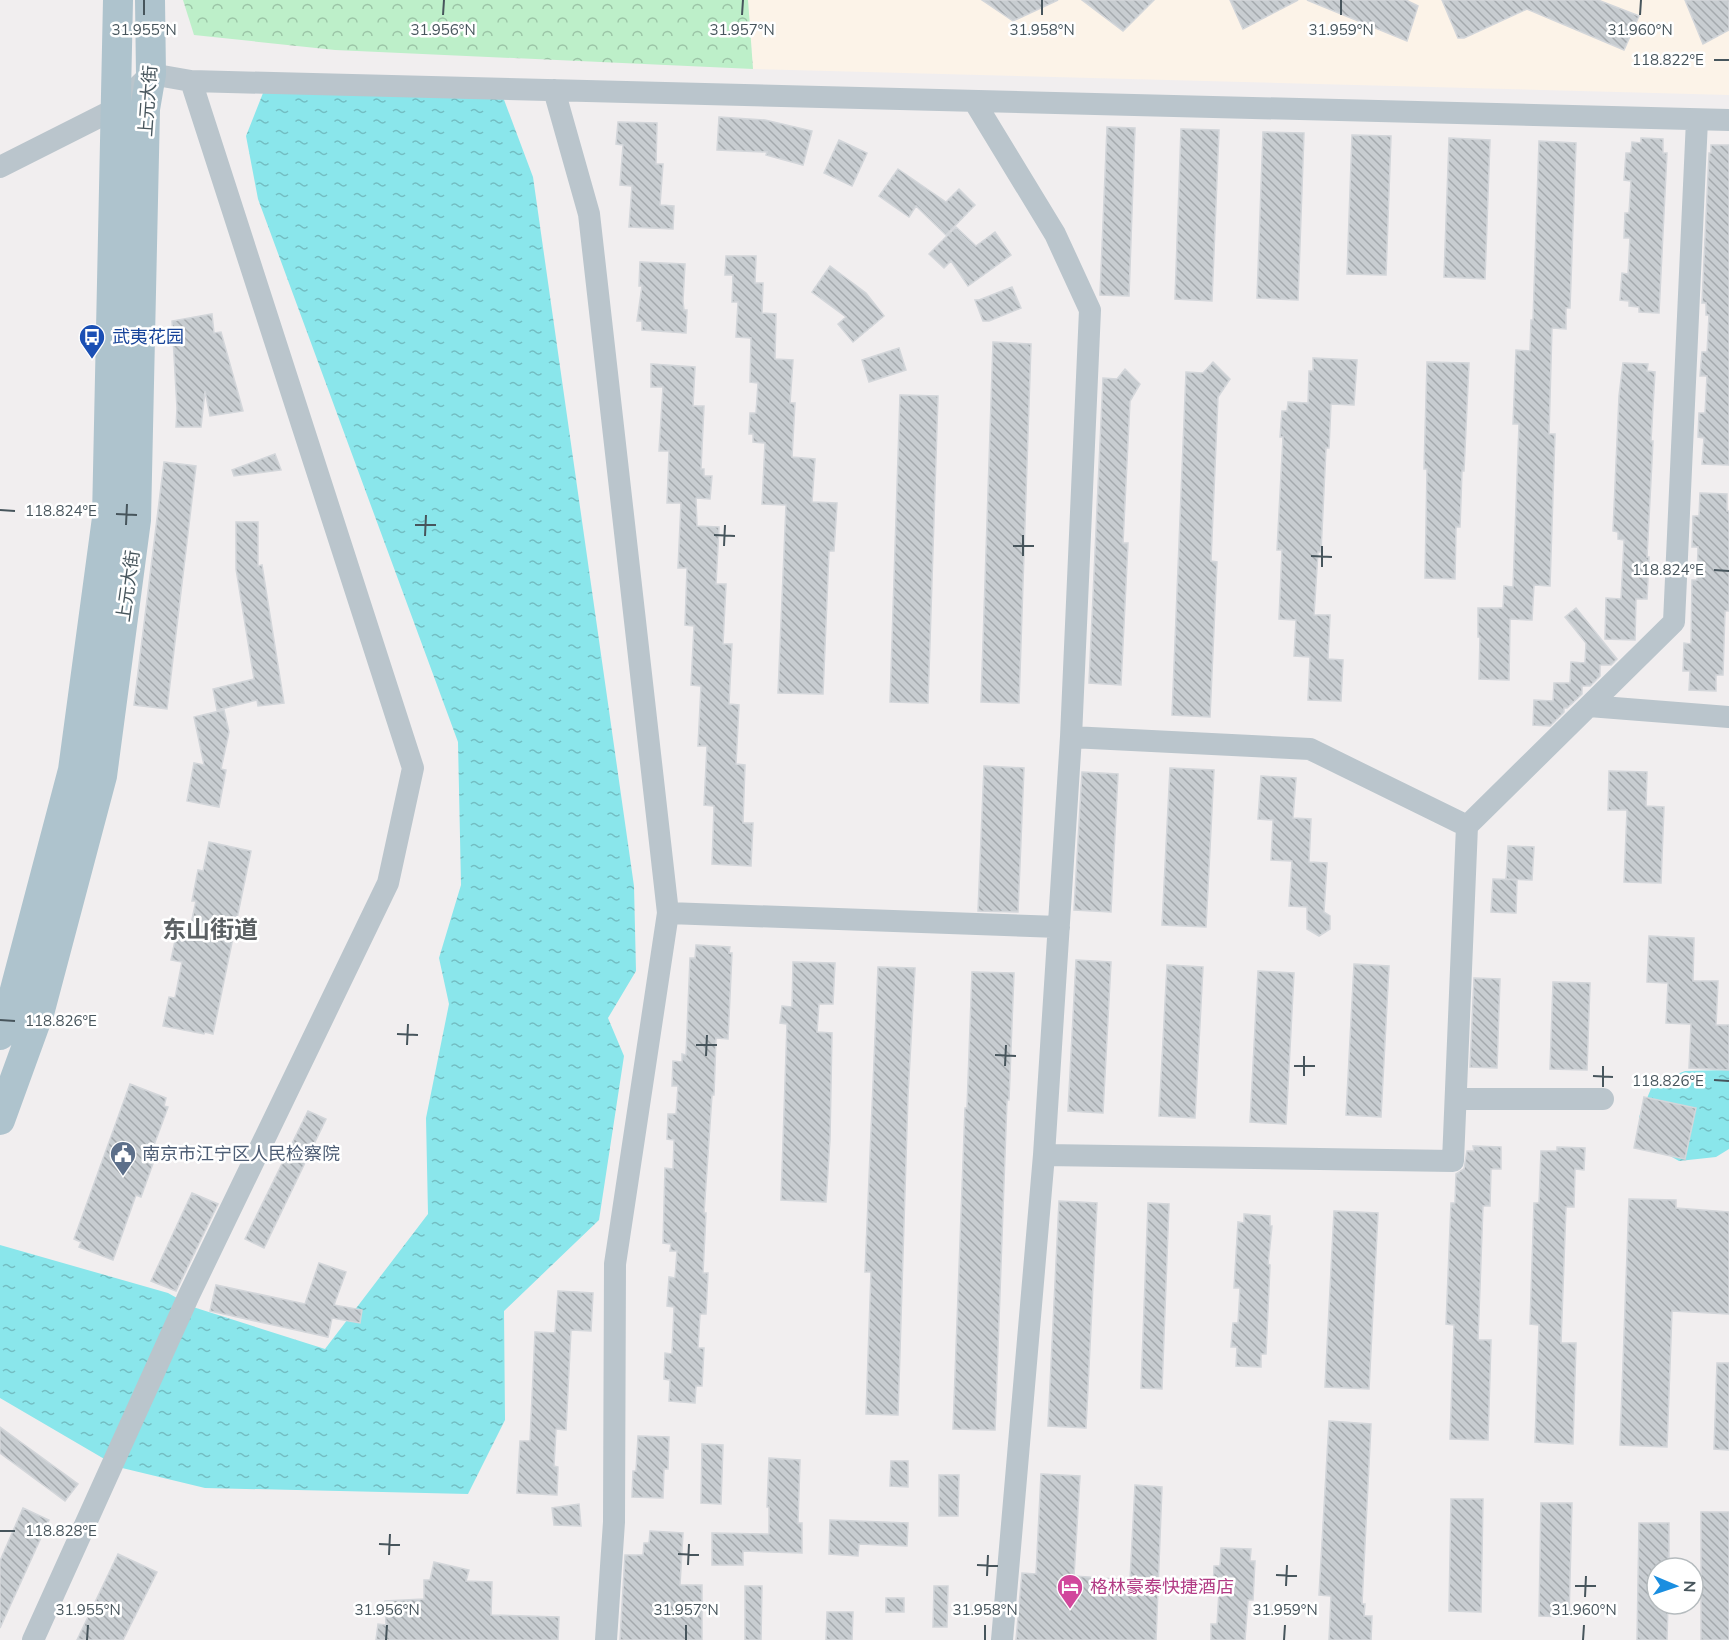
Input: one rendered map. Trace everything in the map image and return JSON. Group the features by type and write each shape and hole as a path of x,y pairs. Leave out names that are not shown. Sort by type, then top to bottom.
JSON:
{"main road":[{"name":"上元大街","path":"0,1035 12,1001 73,770 107,518 117,0"},
{"name":"上元大街","path":"0,1120 40,1010 102,776 136,520 145,109 151,74 150,0"}],"street":[{"path":"0,167 116,109 151,74 191,81 1729,120"},
{"path":"33,1640 189,1295 388,883 413,768 191,81"},
{"path":"554,90 589,214 668,914 615,1264 614,1521 606,1640"},
{"path":"974,101 1055,234 1090,310 1071,737 1044,1155 1002,1640"},
{"path":"1044,1155 1453,1161 1467,826 1674,622 1696,120"},
{"path":"1589,706 1729,717"},
{"path":"1071,737 1310,749 1467,826"},
{"path":"668,914 1059,927"},
{"path":"1456,1099 1603,1099"}],"shaded area":[{"path":"748,0 1729,0 1729,95 753,69"}],"green space":[{"path":"183,0 748,0 753,69 335,50 194,35"}],"water":[{"path":"267,83 500,89 533,177 634,886 636,971 608,1018 624,1056 599,1220 504,1311 505,1420 468,1494 205,1488 118,1467 0,1398 0,1245 168,1293 193,1307 325,1349 428,1214 426,1118 449,1004 439,958 461,885 458,742 258,199 246,136"},
{"path":"1729,1070 1729,1149 1716,1157 1679,1161 1649,1144 1639,1117 1653,1084 1685,1071"}],"building":[{"path":"982,0 1058,0 1013,21"},
{"path":"1082,0 1154,0 1123,31"},
{"path":"1230,0 1298,0 1243,29"},
{"path":"1307,0 1406,0 1418,6 1407,41"},
{"path":"1442,0 1598,0 1639,16 1624,50 1527,9 1464,38 1458,38"},
{"path":"1685,0 1729,0 1729,30 1703,44"},
{"path":"719,117 765,120 812,131 803,165 766,155 767,152 717,150"},
{"path":"618,122 657,123 656,164 663,164 660,205 674,206 673,229 629,227 632,186 620,185 623,145 616,144"},
{"path":"1107,127 1135,128 1129,296 1100,295"},
{"path":"1181,129 1219,130 1212,301 1175,299"},
{"path":"1263,132 1304,133 1298,300 1257,298"},
{"path":"1352,135 1391,136 1386,275 1347,274"},
{"path":"1449,138 1490,140 1485,279 1444,277"},
{"path":"1641,138 1663,139 1663,153 1667,153 1659,313 1639,312 1639,307 1629,306 1629,301 1620,300 1622,273 1628,274 1630,238 1624,238 1625,213 1629,213 1631,181 1624,180 1626,153 1631,153 1632,142 1641,143"},
{"path":"839,140 867,153 852,186 824,173"},
{"path":"1539,141 1576,143 1570,308 1566,308 1566,329 1552,328 1549,434 1555,434 1550,586 1534,585 1532,620 1510,619 1509,680 1479,679 1478,608 1503,608 1504,586 1513,587 1519,424 1513,424 1516,350 1530,351"},
{"path":"1711,145 1729,145 1729,465 1702,464 1704,438 1698,437 1699,413 1705,413 1707,376 1700,376 1702,352 1707,352 1709,315 1706,315 1706,303 1702,303"},
{"path":"898,169 946,202 959,189 975,205 946,235 916,206 909,217 879,196"},
{"path":"956,227 976,246 995,232 1011,255 968,286 951,261 944,268 929,254"},
{"path":"726,256 756,256 755,283 763,283 762,313 776,314 775,359 793,360 790,403 795,403 792,457 815,459 812,502 837,503 834,551 829,551 823,694 778,693 786,505 762,504 765,443 753,442 753,434 749,434 750,413 756,413 758,383 750,382 751,338 736,337 738,302 732,302 733,275 725,275"},
{"path":"640,262 685,264 683,301 684,310 687,310 686,333 642,330 642,321 637,321 642,286 639,286"},
{"path":"830,266 866,293 884,316 853,342 838,324 846,317 812,292"},
{"path":"1012,287 1021,308 989,321 983,321 975,300"},
{"path":"212,314 214,333 221,332 243,411 210,416 205,391 201,427 176,427 172,321"},
{"path":"993,342 1031,344 1019,703 981,702"},
{"path":"899,348 906,370 869,382 862,360"},
{"path":"1313,358 1357,360 1354,405 1331,404 1329,448 1326,448 1321,552 1318,552 1314,615 1330,615 1328,659 1343,660 1341,701 1308,700 1310,657 1294,656 1296,620 1279,619 1282,550 1277,550 1283,437 1280,437 1282,411 1287,411 1288,402 1308,403 1309,371 1313,371"},
{"path":"1213,362 1230,379 1218,397 1211,561 1217,562 1210,717 1172,715 1186,372 1203,373"},
{"path":"1427,362 1469,363 1460,527 1456,527 1455,579 1425,578 1427,469 1424,469"},
{"path":"1623,363 1648,364 1647,371 1655,372 1647,599 1636,599 1635,640 1605,639 1606,598 1621,599 1624,540 1618,539 1618,532 1613,531 1619,396"},
{"path":"651,364 695,367 693,406 704,406 701,469 704,469 704,476 712,476 710,499 696,498 697,526 719,527 716,584 726,584 723,644 732,644 729,704 739,705 736,764 745,765 743,823 753,823 751,866 712,864 714,806 704,805 707,746 698,746 701,686 691,685 694,626 685,625 687,568 678,568 681,503 667,503 669,451 659,451 663,387 651,387"},
{"path":"1125,369 1140,384 1130,401 1123,543 1128,543 1121,685 1089,683 1103,378 1117,379"},
{"path":"900,395 938,396 928,703 890,702"},
{"path":"275,454 281,470 234,476 232,470"},
{"path":"164,462 196,466 167,709 134,705"},
{"path":"1700,493 1727,494 1727,511 1729,511 1729,611 1725,611 1723,675 1716,675 1716,691 1689,690 1690,671 1683,671 1684,643 1691,644 1692,580 1697,580 1698,547 1692,547 1693,516 1699,516"},
{"path":"236,522 258,522 258,566 262,565 284,703 258,706 257,700 217,710 213,689 254,679 236,569"},
{"path":"1576,608 1617,659 1611,665 1600,665 1600,676 1590,686 1582,686 1582,694 1567,708 1564,708 1564,712 1550,726 1533,725 1534,700 1553,701 1554,683 1570,683 1571,662 1585,663 1586,643 1565,617"},
{"path":"224,710 229,732 221,769 226,770 219,807 187,801 194,763 204,765 194,717"},
{"path":"984,766 1024,768 1018,912 978,911"},
{"path":"1170,768 1214,770 1206,927 1162,925"},
{"path":"1609,771 1647,772 1646,806 1664,807 1661,883 1624,882 1627,810 1608,810"},
{"path":"1082,772 1118,774 1111,912 1074,910"},
{"path":"1261,776 1296,778 1293,818 1311,819 1309,862 1327,863 1324,912 1330,916 1330,929 1319,936 1307,929 1307,907 1289,906 1292,861 1271,860 1273,820 1258,819"},
{"path":"209,842 251,851 213,1034 205,1032 204,1034 163,1026 169,997 175,998 182,962 171,960 177,931 189,933 196,901 192,901 198,870 203,871"},
{"path":"1508,846 1534,847 1532,880 1506,879"},
{"path":"1493,879 1517,880 1516,913 1491,912"},
{"path":"1649,936 1694,938 1693,981 1718,981 1716,1025 1729,1025 1729,1070 1689,1068 1691,1024 1666,1023 1668,983 1647,982"},
{"path":"696,945 730,947 729,953 732,953 728,1039 716,1038 714,1095 712,1095 704,1213 706,1213 703,1273 708,1273 706,1314 700,1314 698,1348 704,1348 702,1386 696,1386 695,1403 669,1401 670,1380 664,1379 665,1353 672,1354 674,1307 667,1306 669,1277 675,1278 677,1251 670,1251 671,1244 663,1243 665,1168 673,1169 674,1140 667,1139 668,1114 676,1114 678,1086 672,1086 673,1061 682,1062 682,1054 686,1055 690,958 695,958"},
{"path":"1076,960 1111,962 1103,1113 1068,1111"},
{"path":"793,962 835,963 833,1004 819,1004 817,1032 832,1033 826,1202 781,1200 787,1024 780,1023 782,1006 792,1007"},
{"path":"1354,964 1389,966 1381,1117 1346,1115"},
{"path":"1167,965 1203,967 1195,1118 1159,1116"},
{"path":"878,967 915,968 908,1095 898,1415 866,1414 871,1272 865,1272"},
{"path":"1258,971 1294,973 1286,1124 1250,1122"},
{"path":"972,972 1014,973 995,1430 953,1429"},
{"path":"1474,978 1500,979 1497,1068 1470,1067"},
{"path":"1553,982 1590,983 1587,1070 1550,1069"},
{"name":"南京市江宁区人民检察院","path":"130,1084 166,1098 164,1106 168,1107 150,1156 155,1158 141,1197 136,1195 113,1260 79,1247 81,1242 74,1239"},
{"path":"1644,1097 1696,1108 1685,1159 1634,1148"},
{"path":"308,1111 326,1119 264,1248 245,1239"},
{"path":"1473,1146 1501,1147 1501,1169 1491,1169 1490,1206 1483,1206 1478,1340 1491,1340 1488,1440 1450,1439 1454,1325 1446,1324 1451,1203 1455,1203 1456,1174 1464,1169 1467,1151 1474,1151"},
{"path":"1557,1147 1585,1148 1584,1170 1575,1169 1574,1207 1566,1207 1561,1343 1576,1343 1573,1444 1535,1442 1539,1325 1530,1324 1534,1203 1539,1203 1541,1151 1557,1151"},
{"path":"192,1193 218,1204 176,1291 151,1281"},
{"path":"1629,1199 1676,1200 1676,1208 1729,1212 1729,1314 1672,1311 1667,1447 1620,1445"},
{"path":"1059,1201 1097,1203 1086,1428 1048,1426"},
{"path":"1148,1203 1169,1204 1162,1389 1141,1388"},
{"path":"1334,1211 1378,1213 1369,1389 1325,1387"},
{"path":"1244,1214 1270,1216 1270,1226 1272,1226 1268,1264 1270,1265 1266,1354 1261,1354 1261,1367 1236,1366 1237,1347 1231,1347 1233,1323 1238,1323 1240,1288 1234,1288 1238,1222 1244,1223"},
{"path":"319,1263 346,1272 334,1305 362,1310 360,1323 332,1318 328,1337 210,1311 216,1285 305,1304"},
{"path":"558,1291 593,1293 591,1331 571,1330 566,1430 556,1429 554,1466 558,1467 557,1495 517,1493 520,1441 530,1441 535,1332 555,1333"},
{"path":"1717,1363 1729,1363 1729,1450 1714,1449"},
{"path":"1329,1421 1371,1424 1362,1604 1365,1604 1364,1616 1372,1616 1371,1640 1329,1640 1331,1596 1319,1595"},
{"path":"0,1427 78,1484 65,1501 0,1453"},
{"path":"638,1436 669,1437 668,1469 664,1469 663,1498 632,1497"},
{"path":"702,1444 723,1445 721,1504 701,1503"},
{"path":"769,1458 800,1460 798,1523 802,1523 802,1553 743,1551 743,1565 712,1565 712,1533 769,1534 769,1507 767,1507"},
{"path":"891,1461 908,1461 908,1487 890,1486"},
{"path":"1041,1474 1080,1476 1074,1576 1130,1580 1135,1485 1162,1487 1156,1640 1016,1640 1022,1573 1036,1574"},
{"path":"939,1475 959,1475 958,1516 939,1516"},
{"path":"1451,1499 1483,1499 1481,1612 1449,1611"},
{"path":"1541,1503 1572,1503 1569,1617 1539,1616"},
{"path":"579,1504 581,1526 554,1525 552,1508"},
{"path":"23,1508 49,1520 0,1628 0,1561"},
{"path":"1701,1512 1729,1512 1729,1640 1701,1640 1701,1616 1705,1616 1705,1556 1701,1556"},
{"path":"830,1520 908,1523 907,1546 859,1544 858,1556 829,1554"},
{"path":"1639,1523 1669,1523 1669,1556 1645,1556 1645,1616 1668,1616 1667,1640 1637,1640"},
{"path":"650,1531 683,1533 680,1585 702,1585 702,1640 620,1640 625,1555 643,1555 644,1543 649,1543"},
{"path":"1221,1548 1251,1549 1250,1561 1255,1561 1253,1600 1248,1600 1245,1640 1211,1640 1211,1624 1217,1624 1219,1592 1213,1592 1214,1566 1220,1566"},
{"path":"118,1554 157,1572 123,1640 77,1640"},
{"path":"434,1562 469,1570 466,1581 492,1582 491,1615 559,1617 558,1640 376,1640 378,1624 386,1625 385,1601 424,1599 424,1580 430,1580"},
{"path":"745,1586 762,1586 761,1640 745,1640"},
{"path":"934,1586 948,1586 947,1627 933,1627"},
{"path":"886,1598 904,1598 904,1612 886,1612"},
{"path":"827,1612 853,1612 852,1640 826,1640"}],"place":[{"name":"武夷花园","path":"92,360"},
{"name":"南京市江宁区人民检察院","path":"123,1177"},
{"name":"格林豪泰快捷酒店","path":"1070,1610"}],"district":[{"name":"东山街道","path":"210,930"}]}
